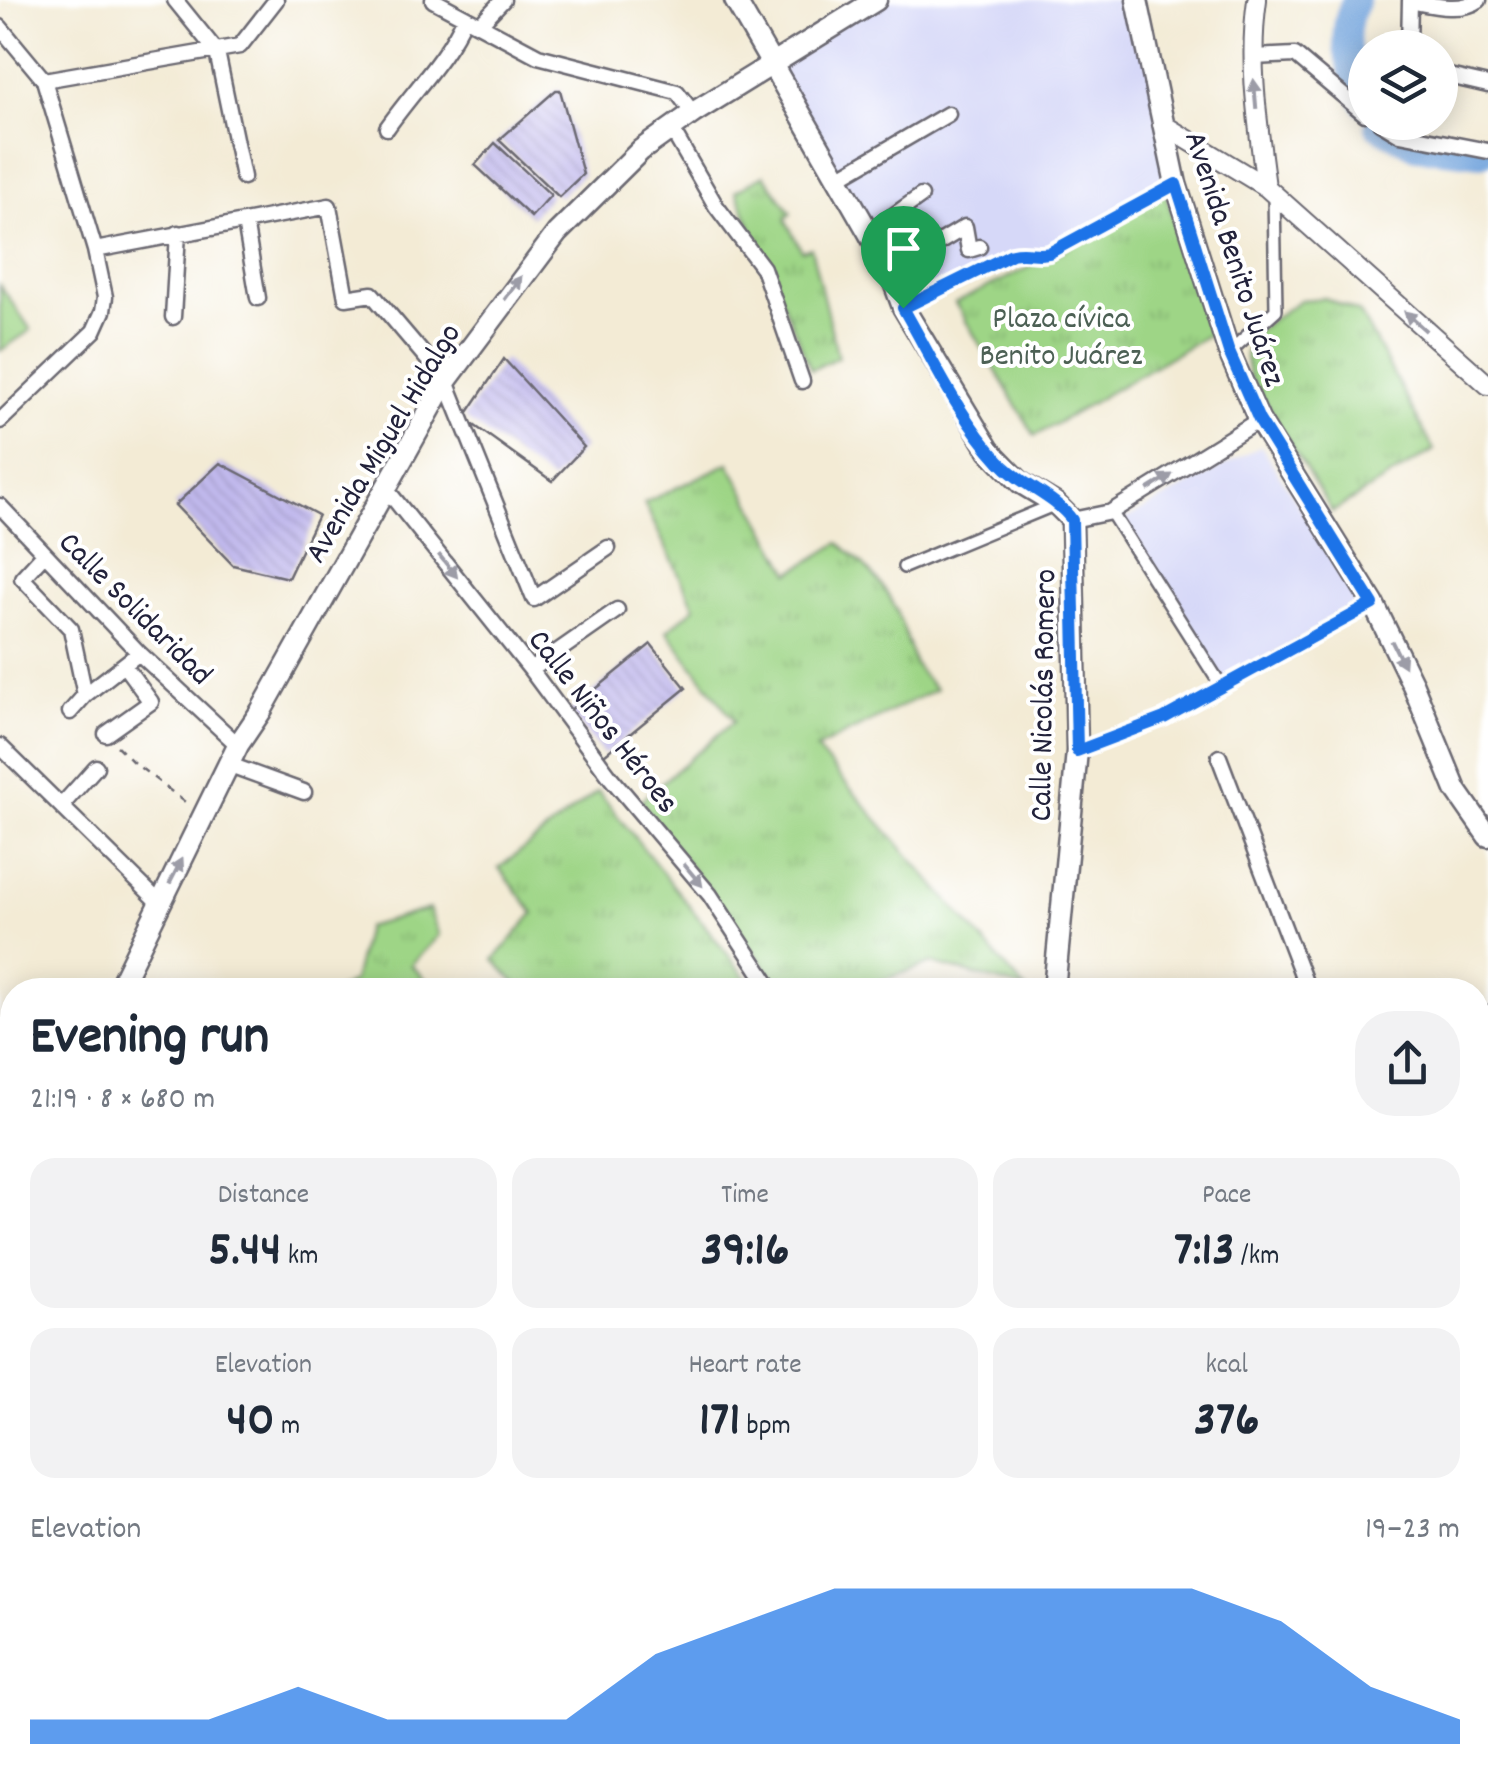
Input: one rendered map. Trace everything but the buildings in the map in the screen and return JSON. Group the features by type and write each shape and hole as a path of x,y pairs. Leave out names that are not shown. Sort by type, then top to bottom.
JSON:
{"main road":[{"path":"735,0 869,233 890,272 903,308 988,450 1021,483 1056,504 1072,520"},
{"name":"Avenida Miguel Hidalgo","path":"124,978 234,755 446,380 557,234 631,159 693,113 876,0"},
{"name":"Avenida Benito Juárez","path":"1137,0 1176,184 1229,352 1259,420 1373,604 1414,685 1456,790 1488,836"},
{"name":"Calle Nicolás Romero","path":"1055,978 1077,751 1072,520"}],"street":[{"path":"175,0 216,52 242,177"},
{"path":"44,80 240,46 276,0"},
{"path":"433,0 538,56 677,92 693,113"},
{"path":"480,24 503,0"},
{"path":"1229,352 1276,310 1270,191 1254,88 1252,39 1257,0"},
{"path":"1409,30 1410,0 1438,7 1473,5 1479,0"},
{"path":"387,128 452,45 465,16"},
{"path":"0,27 44,80 105,297 94,331 0,421"},
{"path":"1254,57 1295,55 1348,100"},
{"path":"1458,78 1488,84"},
{"path":"838,178 948,114"},
{"path":"1162,124 1270,191 1488,385"},
{"path":"672,130 716,206 763,268 802,381"},
{"path":"1429,140 1488,152"},
{"path":"903,308 1012,254 1049,253 1176,184"},
{"path":"869,233 922,196"},
{"path":"94,250 330,206 346,298 372,294 446,380 534,599 608,548"},
{"path":"245,222 258,298"},
{"path":"890,272 965,227 970,250 979,247"},
{"path":"173,317 178,232"},
{"path":"1072,520 1111,512 1259,420"},
{"name":"Calle Niños Héroes","path":"387,490 531,670 611,778 710,895 764,978"},
{"path":"904,566 1056,504"},
{"name":"Calle Solidaridad","path":"0,506 234,755"},
{"path":"1111,512 1222,687"},
{"path":"44,554 22,578 71,628 85,695"},
{"path":"1077,751 1164,718 1373,604"},
{"path":"531,670 617,610"},
{"path":"70,712 139,652"},
{"path":"106,734 151,702 124,666"},
{"path":"0,746 160,903"},
{"path":"234,755 304,792"},
{"path":"1219,757 1303,978"},
{"path":"62,805 96,766"}],"path":[{"path":"106,734 133,762 185,802"}],"shaded area":[{"path":"878,0 1136,0 1174,179 1045,254 1024,251 903,307 773,65"},
{"path":"1261,446 1362,605 1223,682 1122,521"}],"green space":[{"path":"764,175 791,213 785,219 802,251 811,248 838,357 811,370 736,191"},
{"name":"Plaza cívica Benito Juárez","path":"1165,191 1209,334 1035,436 955,303 1054,255"},
{"path":"0,285 31,330 0,351"},
{"path":"1325,298 1360,313 1434,450 1332,512 1249,376 1245,353 1257,330 1300,300"},
{"path":"729,463 790,573 839,543 883,588 901,622 916,665 936,689 816,749 1015,978 986,978 932,963 889,978 774,978 640,801 734,721 667,631 695,607 644,503"},
{"path":"598,791 746,978 511,978 494,960 534,913 499,868"},
{"path":"429,909 439,935 411,965 424,978 354,978 366,927"}],"waterway":[{"path":"1348,51 1347,26 1356,0"},
{"path":"1406,140 1417,146 1481,153"}],"route":[{"path":"1176,184 1229,352 1259,420 1373,604 1164,718 1077,751 1072,520 1056,504 1009,473 988,450 903,308 1012,254 1049,253 1176,184"}]}
